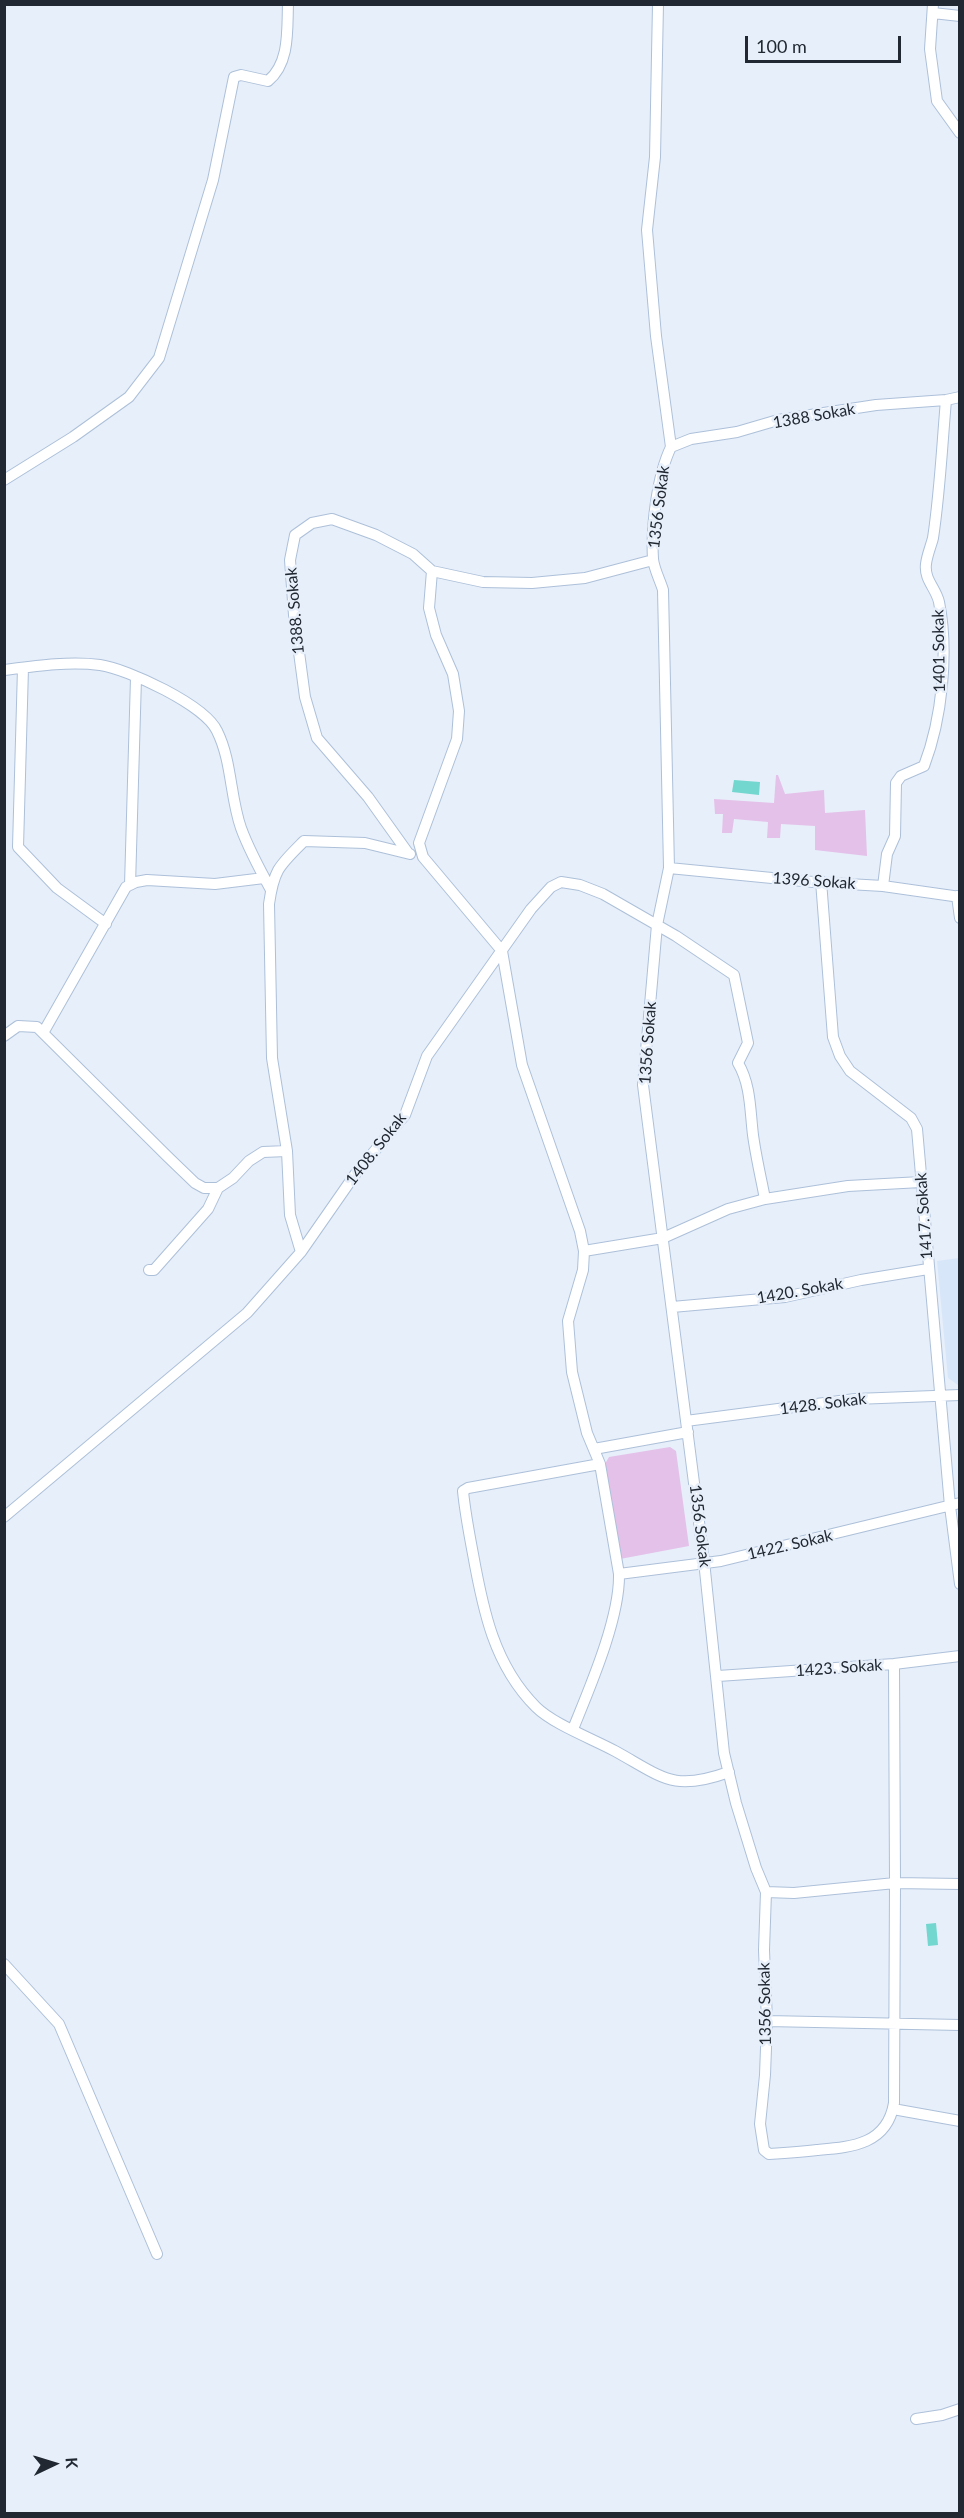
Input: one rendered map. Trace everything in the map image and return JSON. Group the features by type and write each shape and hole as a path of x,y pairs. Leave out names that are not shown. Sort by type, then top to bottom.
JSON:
{"street":[{"path":"4,480 73,437 129,397 159,358 213,180 231,85 234,77 241,75 268,81 276,74 282,62 287,35 288,4"},
{"name":"1356 Sokak","path":"658,4 655,157 646,230 656,336 671,447 664,462 659,487 653,560 663,590 669,868 657,925 644,1085 704,1561 724,1753 756,1869 766,1892 765,2075 760,2124 764,2150 769,2154 856,2146 881,2130 892,2115 893,2109"},
{"path":"960,16 933,9 930,49 937,101 960,133"},
{"name":"1388 Sokak","path":"671,447 691,439 737,432 778,420 876,405 960,397"},
{"name":"1401 Sokak","path":"883,886 887,854 895,836 896,783 901,776 924,766 939,713 942,666 940,609 939,600 926,577 926,564 933,540 946,400"},
{"name":"1388. Sokak","path":"408,853 368,796 317,738 304,697 294,615 290,560 295,535 312,523 332,519 376,535 413,554 432,571 458,579 483,582 532,583 585,578 653,560"},
{"path":"432,571 429,608 436,634 453,674 459,711 457,739 418,843 423,857 502,951 522,1065 580,1231 584,1251 583,1270 568,1321 573,1372 587,1433 600,1464 619,1574 619,1592 592,1680 573,1729"},
{"path":"4,670 73,664 102,665 170,691 196,709 217,730 233,784 241,827 271,891"},
{"path":"23,668 18,847 57,888 106,924"},
{"path":"130,885 136,678"},
{"path":"301,1252 290,1215 287,1151 272,1058 269,904 272,879 278,867 304,841 365,843 423,857"},
{"name":"1396 Sokak","path":"669,868 883,886 958,897"},
{"path":"43,1033 126,887 147,880 215,884 264,878"},
{"name":"1417. Sokak","path":"821,881 833,1037 840,1056 850,1071 911,1119 917,1129 928,1269 955,1505 960,1584"},
{"name":"1408. Sokak","path":"4,1517 247,1313 301,1252 356,1173 405,1115 427,1056 531,909 551,887 561,882 580,885 603,894 657,925 734,975 748,1043 738,1063 744,1073 749,1096 753,1135 765,1199"},
{"path":"958,897 960,918"},
{"path":"4,1036 18,1026 37,1028 195,1183 204,1188 218,1188"},
{"path":"149,1270 154,1270 208,1209 218,1188 233,1178 249,1161 263,1152 287,1151"},
{"path":"584,1251 663,1238 728,1209 765,1199 848,1186 921,1182"},
{"name":"1420. Sokak","path":"672,1307 785,1297 861,1280 928,1269"},
{"name":"1428. Sokak","path":"594,1449 687,1426 855,1399 960,1395"},
{"path":"600,1464 468,1488 463,1491 489,1633 511,1674 537,1708 573,1729 669,1781 690,1783 729,1772"},
{"name":"1422. Sokak","path":"619,1574 704,1561 721,1561 955,1505"},
{"name":"1423. Sokak","path":"717,1676 894,1664 960,1656"},
{"path":"894,1664 895,2022 893,2109 960,2121"},
{"path":"766,1892 794,1893 895,1883 960,1884"},
{"path":"4,1964 59,2024 157,2254"},
{"path":"766,2021 960,2025"},
{"path":"916,2419 960,2409"}],"shaded area":[{"path":"776,775 778,775 785,794 824,790 825,813 865,810 867,856 815,850 815,826 781,824 780,838 767,838 768,822 734,819 732,833 722,833 723,814 715,814 714,799 774,803"},
{"path":"734,780 760,782 759,795 732,792"},
{"path":"959,1258 960,1385 958,1385 948,1378 937,1261"},
{"path":"670,1447 676,1451 689,1546 620,1559 605,1464 609,1457"},
{"path":"936,1923 938,1945 928,1946 926,1924"}]}
